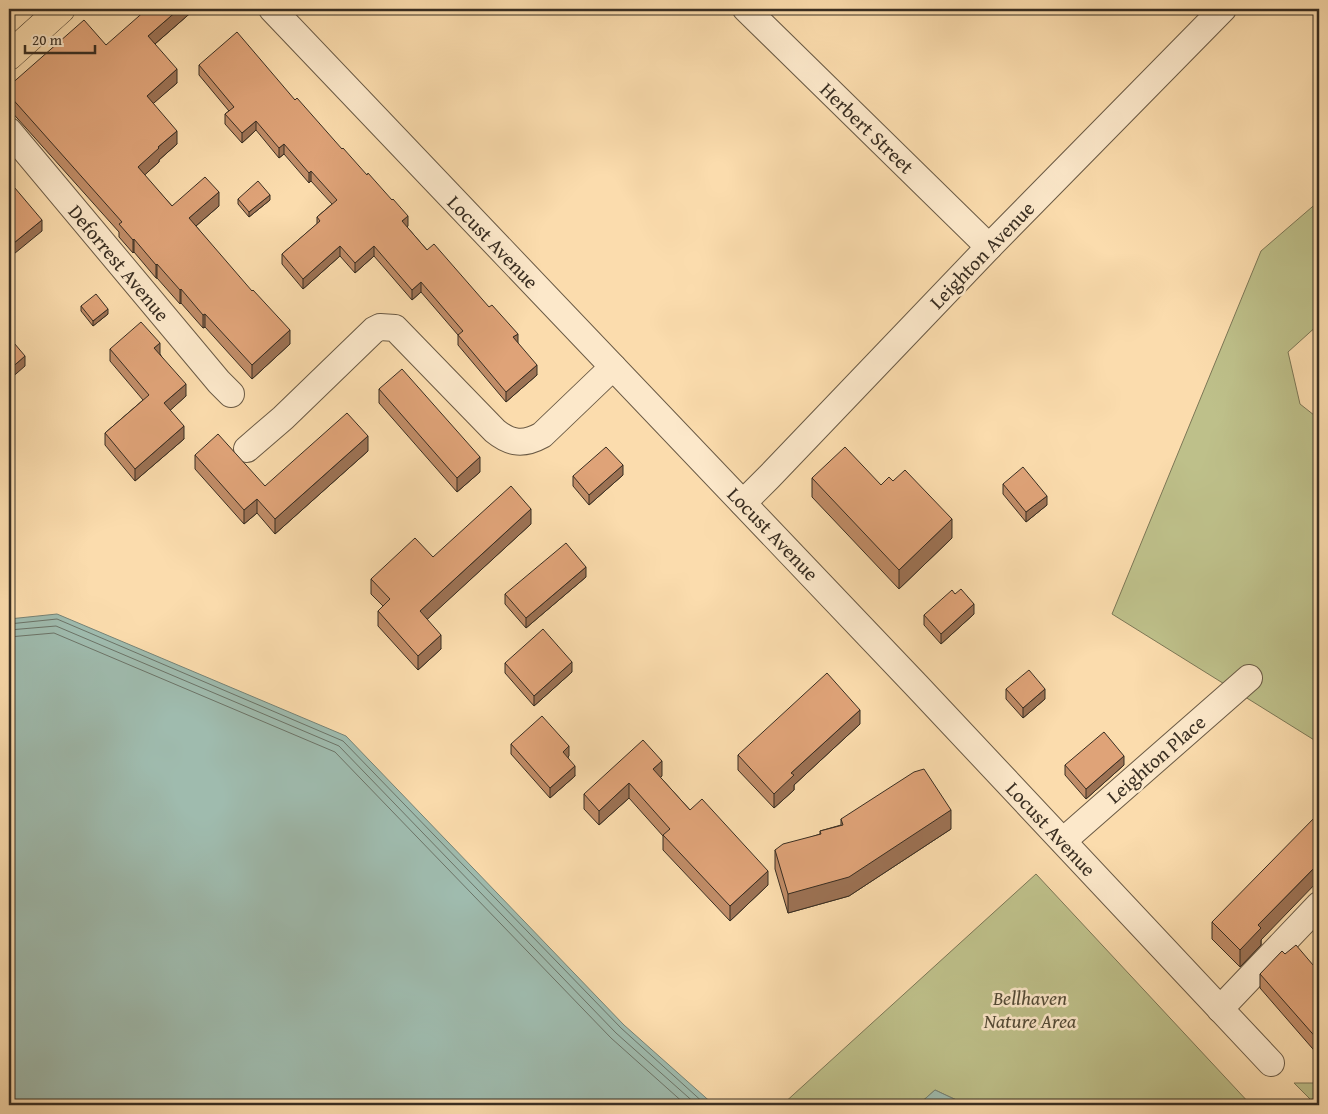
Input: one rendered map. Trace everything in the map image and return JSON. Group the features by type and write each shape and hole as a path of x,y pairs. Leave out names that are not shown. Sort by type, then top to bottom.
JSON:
{"main road":[{"path":"9,56 60,9"}],"street":[{"name":"Locust Avenue","path":"272,9 922,691 1271,1063"},
{"name":"Herbert Street","path":"746,9 989,247"},
{"name":"Leighton Avenue","path":"743,503 989,247 1223,9"},
{"name":"Deforrest Avenue","path":"9,131 219,382 232,394"},
{"path":"247,449 283,418 374,330 380,327 395,328 495,431 504,438 516,442 531,441 542,435 612,367"},
{"name":"Leighton Place","path":"1062,841 1248,678"},
{"path":"1220,1009 1319,904"}],"green space":[{"path":"1319,201 1319,324 1288,352 1300,404 1319,419 1319,743 1112,614 1261,251"},
{"name":"Bellhaven Nature Area","path":"1036,874 1251,1105 967,1105 935,1090 918,1105 782,1105"},
{"path":"1294,1083 1319,1083 1319,1105 1316,1105"}],"water":[{"path":"57,614 346,736 624,1025 714,1105 9,1105 9,619"},
{"path":"935,1090 967,1105 918,1105"}],"building":[{"path":"147,9 179,9 148,36 177,69 147,96 177,131 138,167 172,206 205,177 219,192 189,218 252,291 290,330 252,365 133,240 119,224 122,222 9,95 9,86 84,20 106,45"},
{"path":"237,32 295,100 297,98 342,149 367,175 368,173 408,216 402,221 427,250 434,244 489,307 492,305 518,334 513,337 537,365 506,392 458,335 463,331 421,282 412,290 374,246 355,263 340,246 303,279 282,254 320,221 317,217 337,200 311,171 309,173 284,144 279,148 256,121 242,133 225,114 234,107 199,65"},
{"path":"9,181 42,220 9,247"},
{"path":"258,181 270,195 249,212 238,199"},
{"path":"96,294 108,309 93,321 81,306"},
{"path":"141,322 160,343 154,348 186,384 164,403 184,426 135,469 105,433 149,395 110,349"},
{"path":"9,337 25,356 9,370"},
{"path":"402,369 480,457 457,478 379,389"},
{"path":"347,413 368,436 275,519 257,499 244,510 195,455 218,434 265,486"},
{"path":"606,447 623,465 589,495 573,476"},
{"path":"845,447 881,485 889,477 893,481 905,470 952,519 899,570 812,478"},
{"path":"1023,467 1047,496 1026,512 1003,484"},
{"path":"511,486 531,509 420,611 441,635 418,656 378,611 390,599 371,579 415,538 433,557"},
{"path":"566,543 586,567 526,618 505,594"},
{"path":"961,589 974,604 941,634 924,615 952,590 955,594"},
{"path":"543,629 572,662 534,696 505,663"},
{"path":"1029,670 1045,689 1023,708 1006,689"},
{"path":"827,673 860,710 791,773 794,775 774,794 738,755"},
{"path":"542,716 569,746 563,752 575,766 550,788 511,744"},
{"path":"1104,732 1124,756 1086,789 1065,765"},
{"path":"643,740 662,761 653,769 690,810 702,799 768,871 730,906 663,835 670,829 629,783 599,811 584,794"},
{"path":"924,769 951,810 849,877 788,894 775,850 783,844 821,834 820,831 843,825 841,819 914,772"},
{"path":"1319,813 1319,863 1258,925 1261,928 1240,950 1212,922"},
{"path":"1296,945 1319,972 1319,1041 1260,974 1282,951 1285,954"}]}
